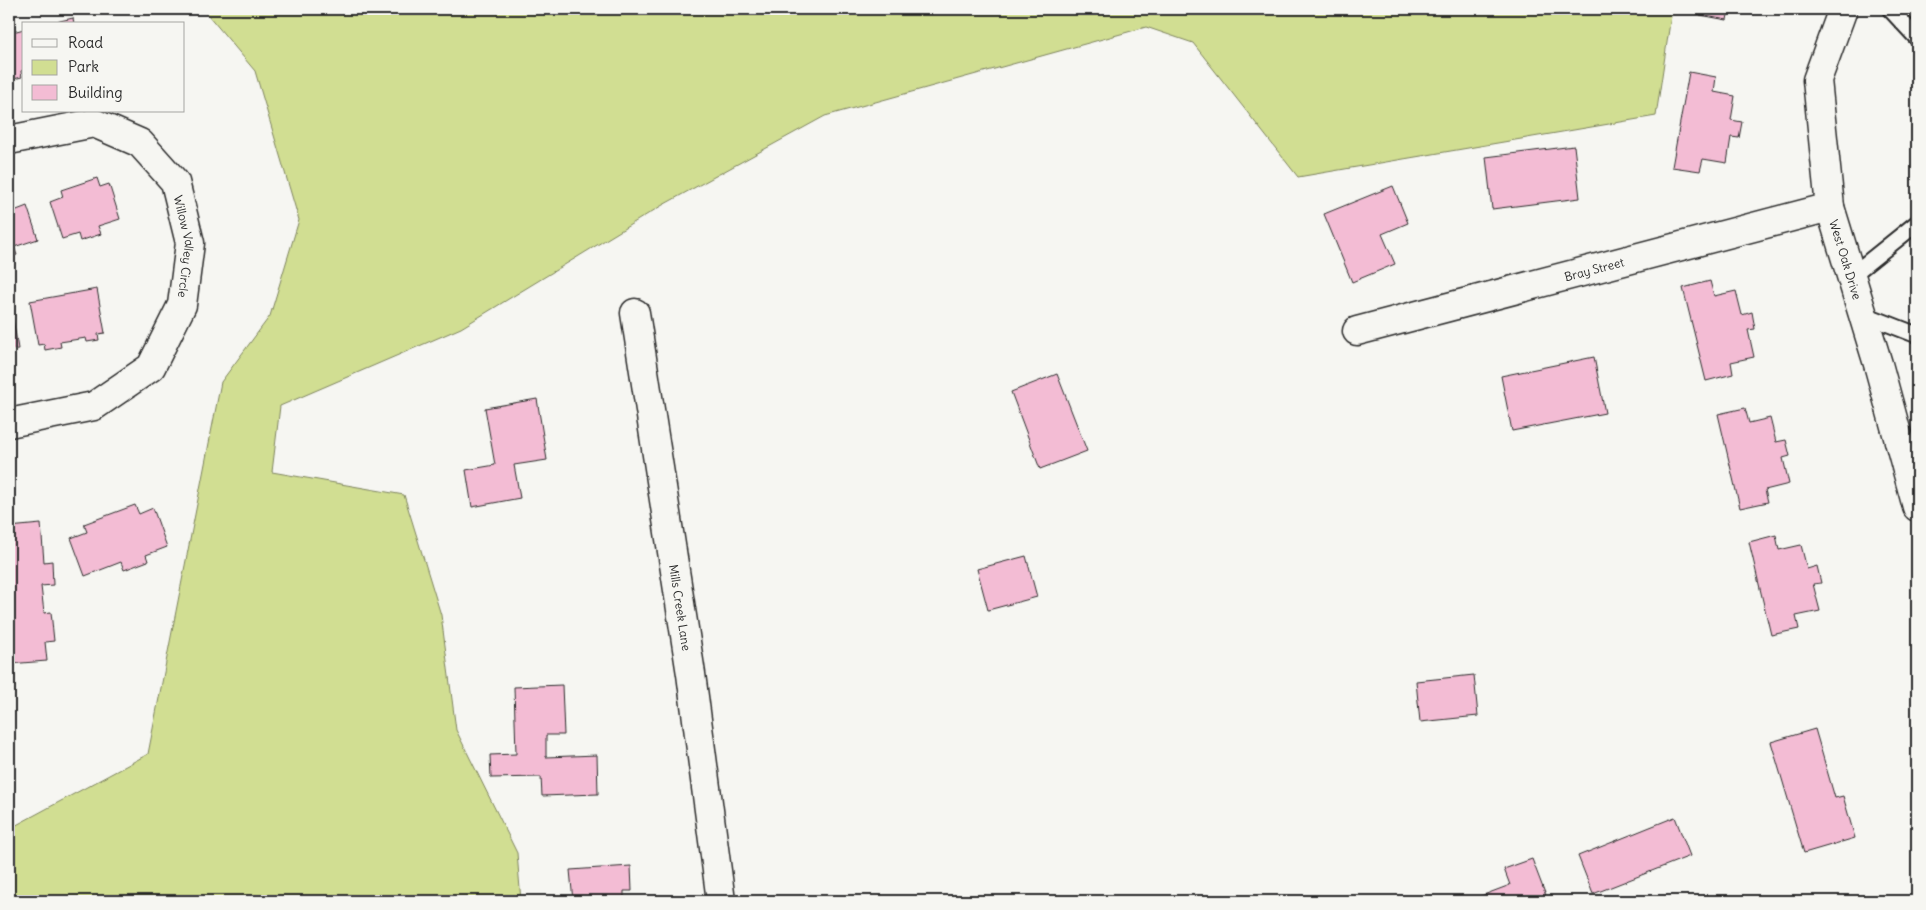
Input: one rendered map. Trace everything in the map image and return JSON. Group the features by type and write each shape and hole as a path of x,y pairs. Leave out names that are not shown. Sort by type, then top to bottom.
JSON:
{"street":[{"name":"West Oak Drive","path":"1843,9 1817,80 1830,207 1878,364 1917,507"},
{"name":"Willow Valley Circle","path":"9,140 94,123 140,143 175,182 190,243 182,305 151,367 94,406 9,423"},
{"name":"Bray Street","path":"1357,331 1830,207"},
{"name":"Mills Creek Lane","path":"635,313 691,674 721,901"}],"lane":[{"path":"1890,9 1917,38"},
{"path":"1851,276 1917,223"},
{"path":"1863,314 1917,335"}],"green space":[{"path":"203,9 1672,9 1656,116 1298,177 1193,43 1146,27 825,116 661,206 461,328 280,406 272,472 404,495 441,615 456,730 517,853 521,901 9,901 9,829 148,754 221,382 270,316 299,220 255,71"}],"building":[{"path":"1701,9 1756,9 1755,14 1729,10 1727,20 1700,15"},
{"path":"73,18 74,22 56,22"},
{"path":"22,30 22,77 9,80 9,33"},
{"path":"1689,72 1716,77 1714,92 1735,96 1731,120 1742,122 1739,138 1731,137 1727,163 1703,159 1700,171 1672,167"},
{"path":"1574,146 1580,198 1492,209 1486,157"},
{"path":"97,178 100,187 109,184 120,219 98,226 101,234 80,241 78,234 62,239 50,202 63,197 61,190"},
{"path":"1393,186 1408,223 1382,234 1395,264 1352,282 1324,214"},
{"path":"27,206 38,239 14,247 17,255 9,257 9,213"},
{"path":"1710,281 1714,296 1736,291 1742,315 1752,312 1755,329 1748,330 1754,357 1731,362 1733,374 1706,381 1683,288"},
{"path":"97,289 105,333 98,334 99,340 87,342 86,338 60,342 61,347 45,350 44,344 38,345 30,301"},
{"path":"9,318 13,318 18,349 9,350"},
{"path":"1594,357 1605,413 1512,431 1501,376"},
{"path":"1057,374 1087,451 1040,469 1011,392"},
{"path":"537,399 547,460 514,465 520,498 472,507 466,470 495,465 485,408"},
{"path":"1745,408 1749,423 1770,418 1776,442 1786,440 1790,456 1783,458 1789,484 1765,490 1768,502 1740,508 1718,414"},
{"path":"135,505 139,514 153,508 167,547 146,555 148,561 124,570 121,562 85,576 71,538 87,532 84,524"},
{"path":"41,524 44,562 52,561 53,585 41,586 44,613 51,612 54,641 45,642 47,661 9,664 9,527"},
{"path":"1776,535 1779,550 1801,545 1807,569 1817,566 1821,583 1813,584 1820,611 1796,616 1799,629 1771,635 1749,542"},
{"path":"1026,556 1037,597 988,610 977,569"},
{"path":"1474,675 1478,716 1420,722 1416,681"},
{"path":"562,685 564,735 546,735 546,757 597,755 598,794 542,796 541,777 491,778 490,755 516,754 514,687"},
{"path":"1815,729 1835,798 1843,796 1855,838 1804,853 1771,742"},
{"path":"1675,817 1690,856 1593,894 1578,856"},
{"path":"1532,859 1548,901 1474,901 1473,899 1510,885 1504,869"},
{"path":"631,866 632,891 624,891 624,901 573,901 570,870"}]}
